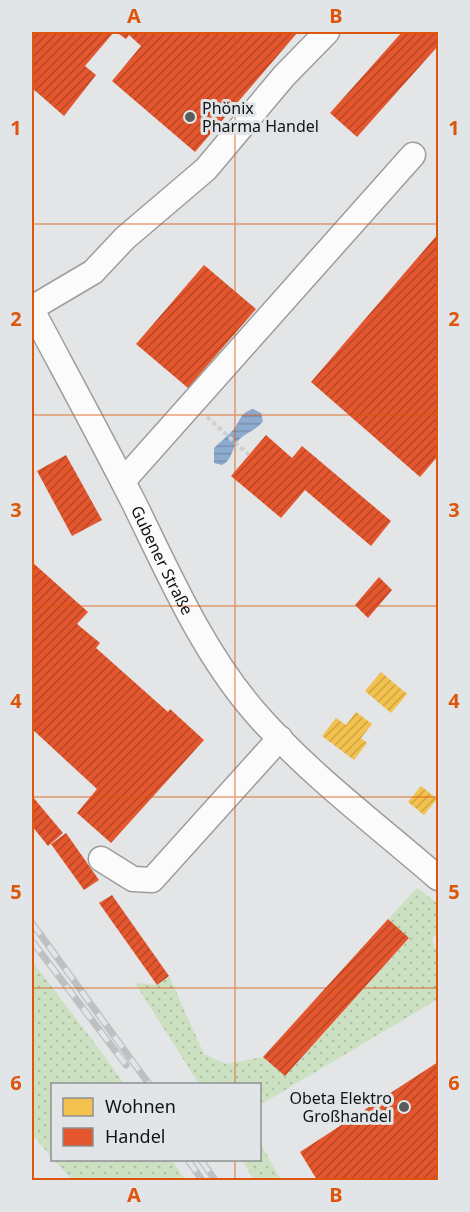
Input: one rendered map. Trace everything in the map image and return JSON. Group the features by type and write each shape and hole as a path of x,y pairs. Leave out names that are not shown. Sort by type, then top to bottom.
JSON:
{"street":[{"path":"32,309 93,273 125,238 206,169 284,76 327,32"},
{"path":"123,481 413,155"},
{"name":"Gubener Straße","path":"32,309 123,481 197,630 253,710 280,738 438,878"},
{"path":"101,859 133,879 152,880 280,738"}],"path":[{"path":"225,433 249,455"}],"green space":[{"path":"417,888 438,904 438,933 432,938 438,955 438,999 261,1104 261,1083 198,1083 135,983 157,985 169,976 204,1054 226,1064 263,1057 285,1076 409,939 388,919"},
{"path":"32,961 123,1083 51,1083 51,1157 32,1134"},
{"path":"261,1145 281,1180 254,1180 243,1161 261,1161"},
{"path":"55,1161 173,1161 185,1180 72,1180"}],"water":[{"path":"253,409 261,413 263,421 237,442 230,458 225,463 222,465 214,463 214,448 233,430 243,415"}],"building: Wohnen":[{"path":"381,672 407,694 391,713 365,691"},
{"path":"356,712 372,724 361,738 367,743 354,760 322,736 336,718 346,725"},
{"path":"421,786 437,799 424,815 408,802"}],"building: Handel":[{"path":"32,32 114,32 85,66 96,75 64,116 32,88"},
{"name":"Phönix Pharma Handel","path":"116,32 298,32 195,152 112,81 141,46 129,35 126,39"},
{"path":"402,32 438,32 438,46 357,137 330,113"},
{"path":"438,234 438,456 420,477 311,382"},
{"path":"204,265 256,309 188,388 136,344"},
{"path":"266,435 292,458 302,446 391,521 371,546 305,490 281,518 231,476"},
{"path":"66,455 102,520 72,536 37,471"},
{"path":"32,562 88,612 77,624 100,643 96,648 168,712 170,709 204,740 111,843 77,813 97,789 32,729"},
{"path":"379,577 392,590 368,618 355,605"},
{"path":"32,796 63,833 48,846 32,826"},
{"path":"66,833 99,880 84,890 51,844"},
{"path":"112,895 169,976 157,985 99,903"},
{"path":"388,919 409,938 285,1076 263,1057"},
{"name":"Obeta Elektro Großhandel","path":"438,1062 438,1180 317,1180 300,1152"}],"railway":[{"path":"32,923 148,1083"},
{"path":"32,941 126,1065"},
{"path":"189,1161 202,1180"},
{"path":"202,1161 215,1180"}],"place":[{"name":"Phönix Pharma Handel","path":"190,117"},
{"name":"Obeta Elektro Großhandel","path":"404,1107"}]}
